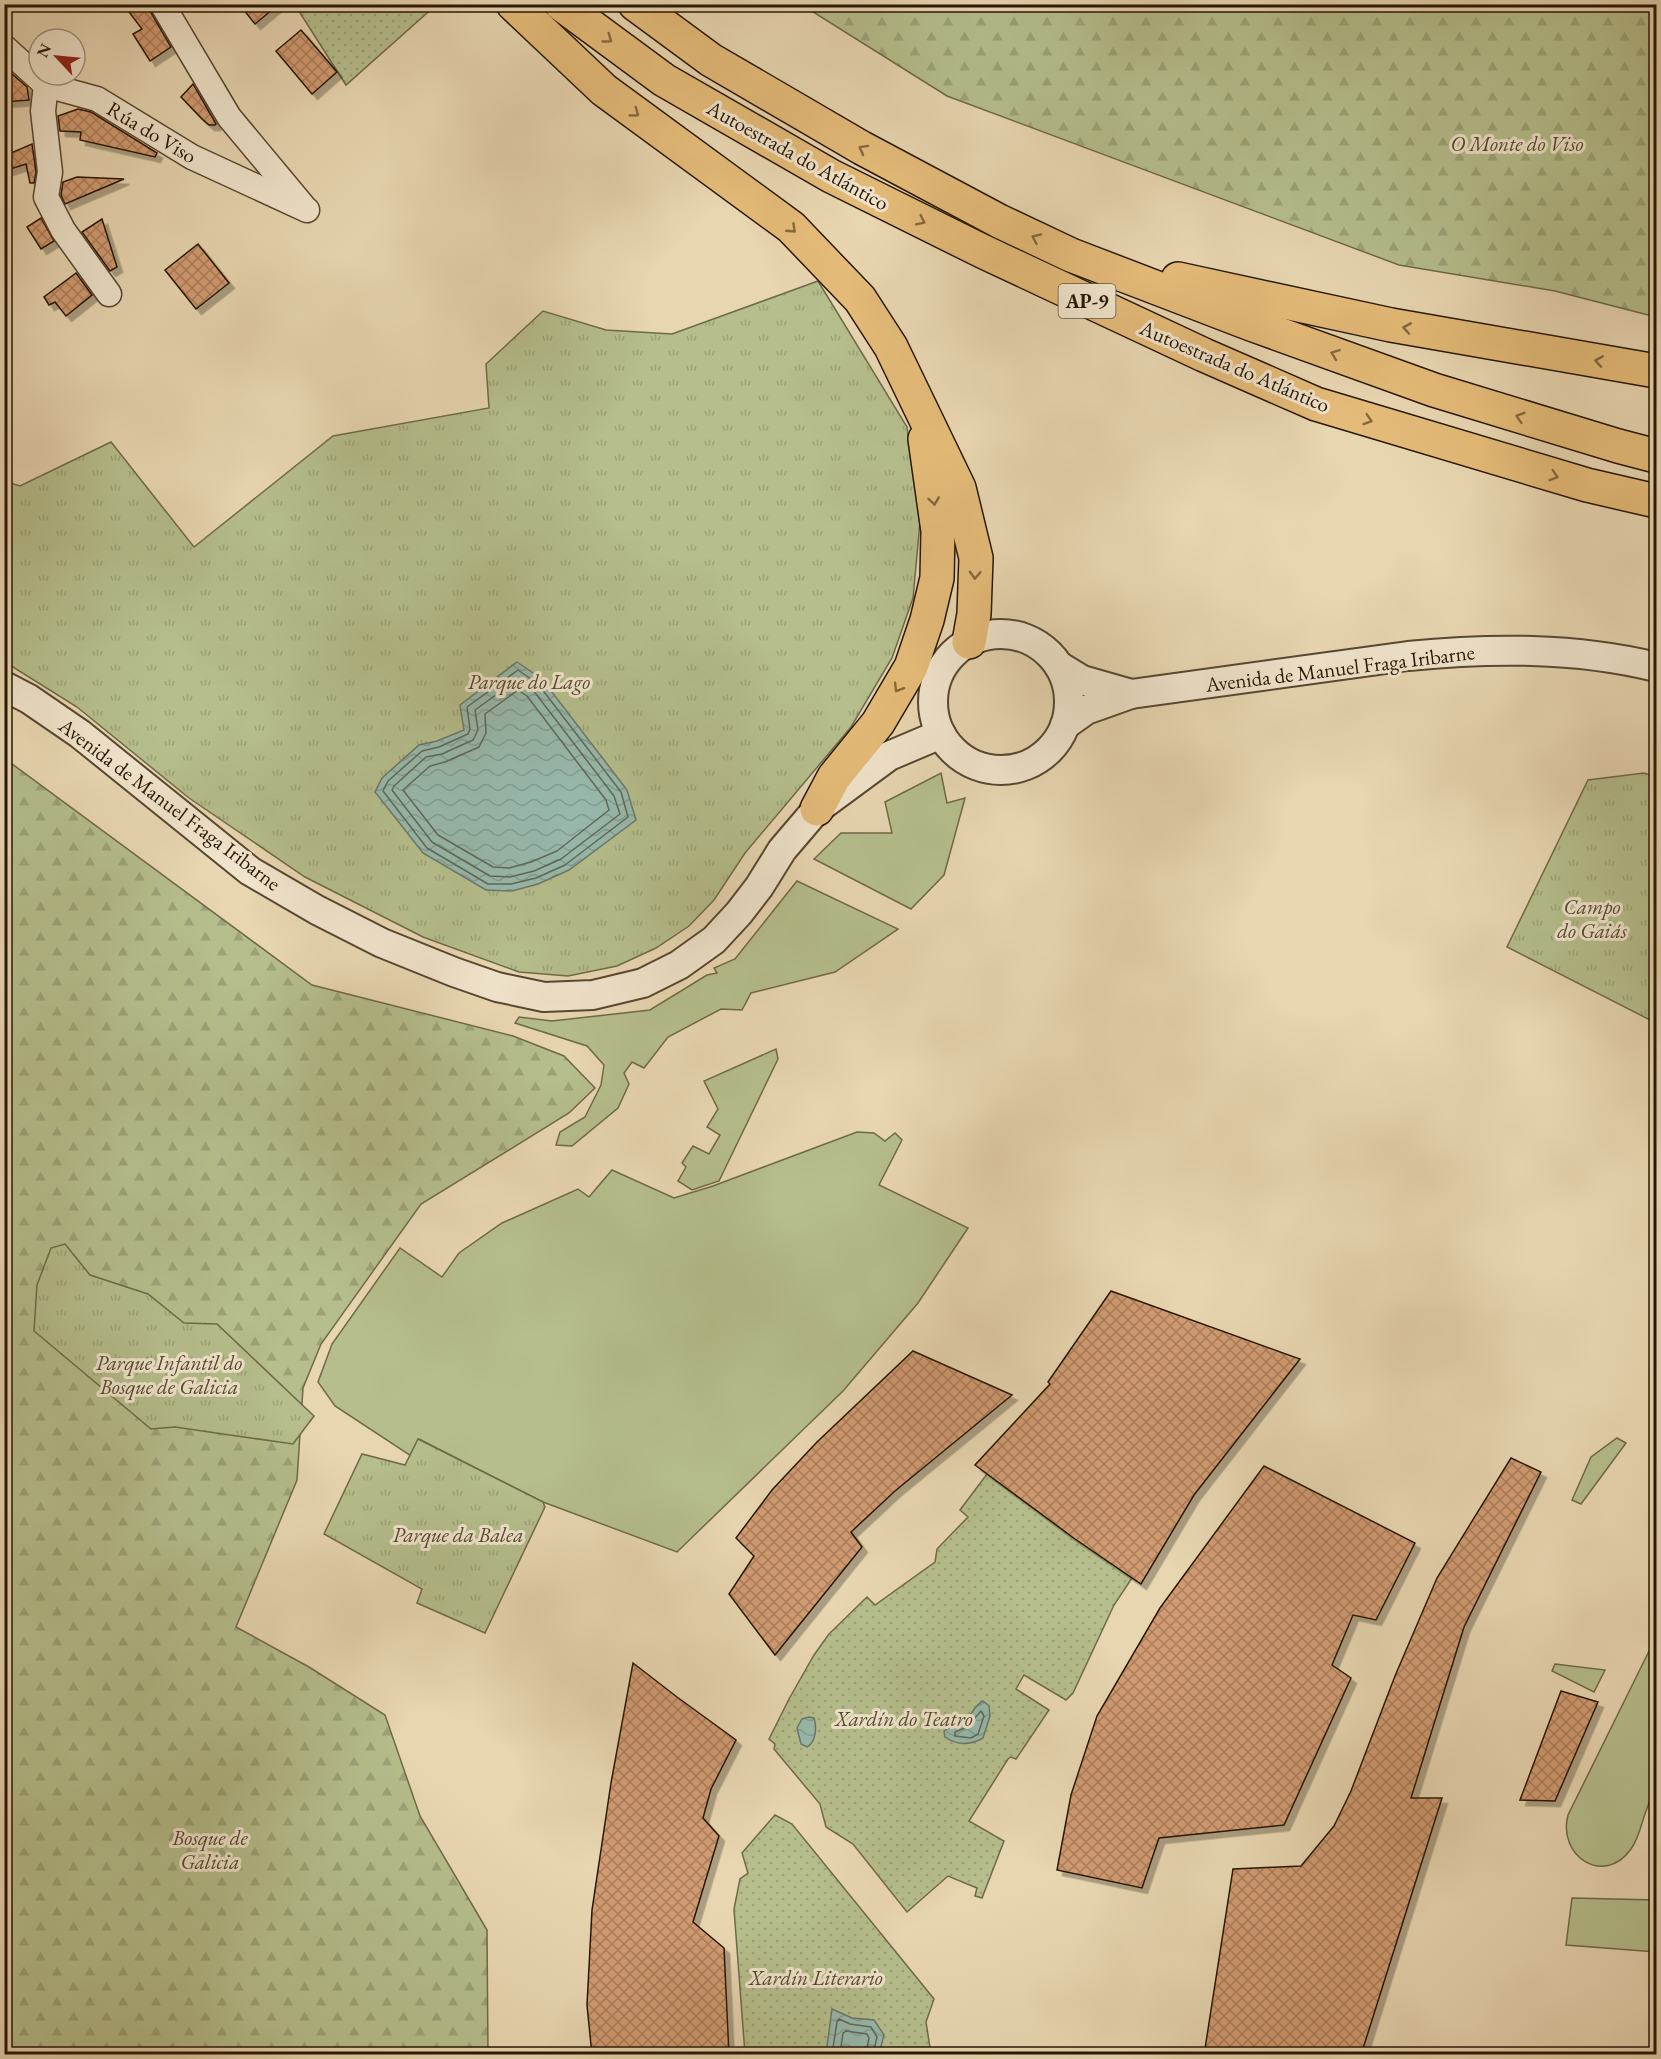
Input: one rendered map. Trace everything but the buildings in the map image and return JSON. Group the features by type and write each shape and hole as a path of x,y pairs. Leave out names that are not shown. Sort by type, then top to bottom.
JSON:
{"highway":[{"path":"513,4 604,90 790,227 860,299 891,347 959,488 976,558 974,614 969,642"},
{"name":"Autoestrada do Atlántico","path":"561,4 664,81 831,176 982,251 1193,350 1316,404 1587,485 1656,501"},
{"name":"Autoestrada do Atlántico","path":"635,4 711,60 862,148 999,221 1071,255 1251,324 1434,390 1656,456"},
{"path":"1071,255 1391,325 1656,371"},
{"path":"817,809 834,777 878,723 911,667 927,620 937,578 938,531 919,402"}],"street":[{"name":"Rúa do Viso","path":"52,87 97,99 192,157 307,210 229,117 162,4"},
{"name":"Rúa do Viso","path":"4,47 27,68"},
{"path":"45,87 43,111 50,171 46,197 63,230 109,294"},
{"name":"Avenida de Manuel Fraga Iribarne","path":"1008,634 1028,640 1046,650 1059,666 1067,685 1069,705 1065,725 1056,743 1040,758 1020,768 997,770 975,765 955,753 941,734 934,714 934,693 940,673 952,655 969,642 988,636 1008,634"},
{"name":"Avenida de Manuel Fraga Iribarne","path":"1065,725 1086,710 1131,694 1407,656 1499,651 1582,653 1656,667"},
{"name":"Avenida de Manuel Fraga Iribarne","path":"1059,666 1082,680 1131,694"},
{"name":"Avenida de Manuel Fraga Iribarne","path":"4,687 29,699 80,734 250,871 296,898 382,943 454,972 497,987 544,997 603,993 643,983 679,965 714,940 739,913 782,850 817,809 889,756 941,734"}],"green space":[{"path":"295,5 436,5 346,85"},
{"name":"O Monte do Viso","path":"802,5 1656,5 1656,317 1555,291 1399,265 947,96"},
{"name":"Parque do Lago","path":"818,281 907,427 920,522 913,598 892,658 851,727 745,853 714,900 689,926 656,948 617,966 568,976 519,972 423,937 305,877 189,798 77,707 5,662 4,481 20,486 111,442 194,547 333,436 489,408 486,364 543,311 606,330 672,334"},
{"name":"Bosque de Galicia","path":"4,758 312,985 513,1036 564,1056 595,1088 569,1113 421,1204 321,1344 303,1388 297,1480 236,1627 309,1667 385,1715 420,1816 487,1930 488,2054 5,2054"},
{"path":"941,773 947,803 965,798 944,875 911,909 814,859 841,833 892,833 885,802"},
{"name":"Campo do Gaiás","path":"1644,773 1656,777 1656,1023 1507,947 1588,780"},
{"path":"797,881 898,929 835,972 751,993 742,1010 721,1009 668,1037 644,1068 632,1062 624,1073 629,1084 618,1108 572,1146 556,1145 560,1132 585,1117 601,1085 604,1065 587,1046 515,1023 519,1017 552,1021 650,1010 707,975 717,973 714,968 735,959"},
{"path":"776,1049 778,1059 719,1181 692,1190 678,1181 686,1167 682,1163 693,1146 709,1154 720,1135 707,1127 718,1109 704,1081"},
{"path":"857,1132 874,1133 885,1141 895,1133 902,1140 879,1185 968,1228 918,1303 843,1391 677,1552 543,1502 419,1439 411,1456 335,1406 318,1382 332,1344 400,1248 442,1277 459,1253 502,1223 578,1189 589,1197 612,1170 674,1198 713,1186"},
{"name":"Parque Infantil do Bosque de Galicia","path":"65,1244 90,1275 148,1294 184,1323 217,1324 314,1416 293,1444 175,1427 151,1429 34,1331 37,1285 51,1248"},
{"path":"1617,1438 1626,1443 1581,1504 1572,1500 1591,1457"},
{"name":"Parque da Balea","path":"418,1439 543,1502 545,1507 485,1633 417,1603 422,1589 324,1534 362,1454 405,1465"},
{"name":"Xardín do Teatro","path":"987,1474 1132,1578 1114,1605 1073,1693 1066,1700 1024,1675 1016,1689 1049,1710 1016,1759 1011,1757 1008,1759 969,1821 1004,1841 982,1898 975,1896 977,1888 948,1876 907,1912 853,1844 826,1827 820,1804 774,1749 775,1744 769,1739 814,1655 829,1634 867,1597 875,1605 935,1562 937,1549 968,1517 960,1510"},
{"path":"1656,1637 1657,1775 1655,1785 1631,1849 1620,1860 1608,1865 1596,1866 1585,1862 1569,1843 1566,1830 1568,1815"},
{"path":"1555,1664 1605,1670 1594,1692 1552,1671"},
{"name":"Xardín Literario","path":"775,1815 792,1824 934,1999 926,2022 931,2054 745,2054 734,1909 740,1879 748,1873 742,1853"},
{"path":"1572,1898 1656,1900 1656,1952 1566,1945"}],"water":[{"path":"517,662 542,679 627,790 636,820 569,870 538,884 512,891 486,890 423,853 375,792 382,778 419,745 437,741 464,730 460,705"},
{"path":"983,1701 989,1706 990,1716 983,1738 964,1744 945,1737 944,1731 965,1721"},
{"path":"814,1718 815,1730 814,1738 807,1747 801,1744 797,1728 802,1719"},
{"path":"832,2009 852,2018 874,2020 884,2035 879,2054 826,2054"}]}
